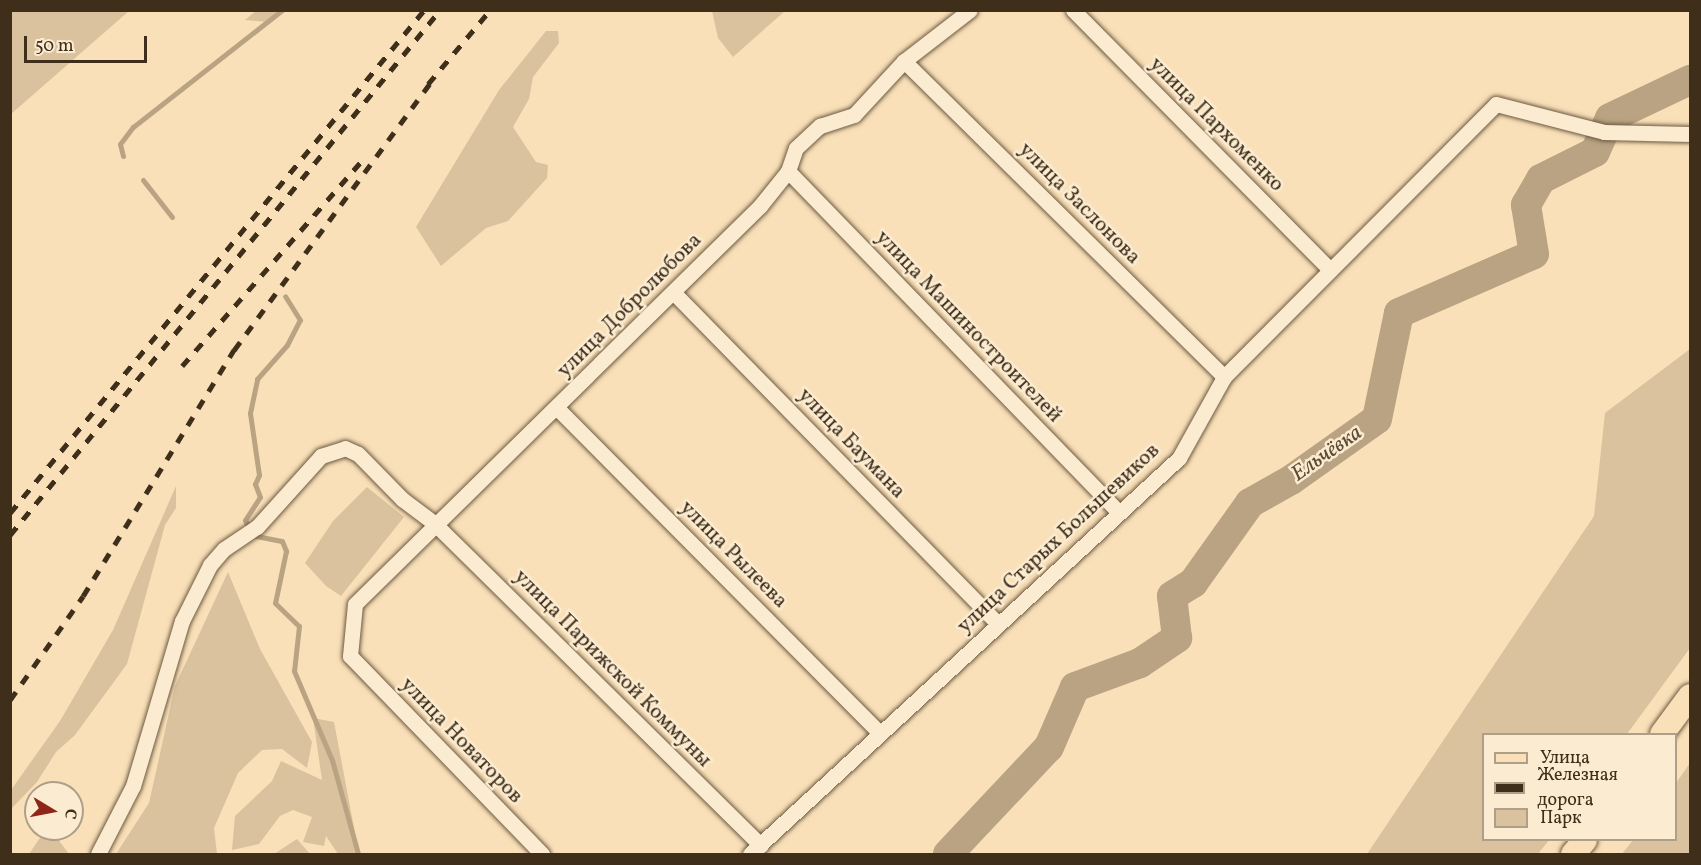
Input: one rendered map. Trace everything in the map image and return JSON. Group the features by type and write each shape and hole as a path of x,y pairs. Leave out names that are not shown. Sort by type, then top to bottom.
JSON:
{"main road":[{"path":"1663,733 1690,696"},
{"path":"1573,855 1583,841"}],"street":[{"name":"улица Добролюбова","path":"350,656 355,604 434,523 557,408 760,206 788,171 796,148 820,126 854,115 904,61 970,10"},
{"name":"улица Пархоменко","path":"1073,10 1329,269"},
{"name":"улица Заслонова","path":"904,61 1224,377"},
{"name":"улица Старых Большевиков","path":"756,850 879,732 1179,458 1224,377 1329,269 1496,104 1604,132 1690,134"},
{"name":"улица Машиностроителей","path":"788,171 1119,513"},
{"name":"улица Баумана","path":"674,293 998,624"},
{"name":"улица Рылеева","path":"557,408 879,732"},
{"name":"улица Парижской Коммуны","path":"99,855 124,809 143,760 182,621 210,565 224,549 247,536 321,456 338,449 358,453 402,499 434,523 756,850"},
{"name":"улица Новаторов","path":"350,656 543,855"}],"green space":[{"path":"11,10 129,10 129,11 11,114"},
{"path":"257,10 283,11 266,22 245,20"},
{"path":"712,10 785,11 733,57 718,38"},
{"path":"546,31 558,31 559,43 533,77 529,99 513,127 536,162 548,165 547,178 508,221 486,228 441,266 416,227 499,90"},
{"path":"1690,349 1690,648 1628,733 1482,733 1482,841 1548,841 1538,854 1367,854 1594,516 1605,413"},
{"path":"176,486 176,508 165,525 127,664 75,735 56,752 38,781 24,781 24,796 11,809 11,790 60,721 113,630"},
{"path":"367,487 404,517 341,596 326,586 305,563 333,521"},
{"path":"228,572 260,649 312,742 307,768 282,749 262,750 238,773 214,828 217,854 116,854 149,803 175,686"},
{"path":"313,718 334,722 359,854 338,854 326,836 324,846 303,842 312,817 293,810 280,816 259,844 232,850 235,816 272,781 281,761 322,780"},
{"path":"1690,763 1690,854 1622,854 1632,841 1677,841 1677,782"},
{"path":"297,839 310,854 274,854"},
{"path":"38,841 59,841 69,854 29,854"}],"waterway":[{"path":"123,156 120,144 133,127 282,10"},
{"name":"Ельчёвка","path":"948,854 1049,747 1075,687 1140,663 1177,638 1172,596 1193,583 1250,503 1291,480 1377,419 1399,313 1534,254 1526,205 1541,179 1595,152 1610,118 1690,80"},
{"path":"143,180 172,217"},
{"path":"247,524 245,520 260,497 255,484 259,475 250,413 257,379 287,345 300,320 285,296"},
{"path":"256,536 282,541 286,551 275,603 299,626 294,671 332,760 358,854"}],"railway":[{"path":"10,513 424,10"},
{"path":"10,535 440,10"},
{"path":"428,84 490,10"},
{"path":"10,700 83,596 234,350 434,78"},
{"path":"182,366 363,159"}]}
